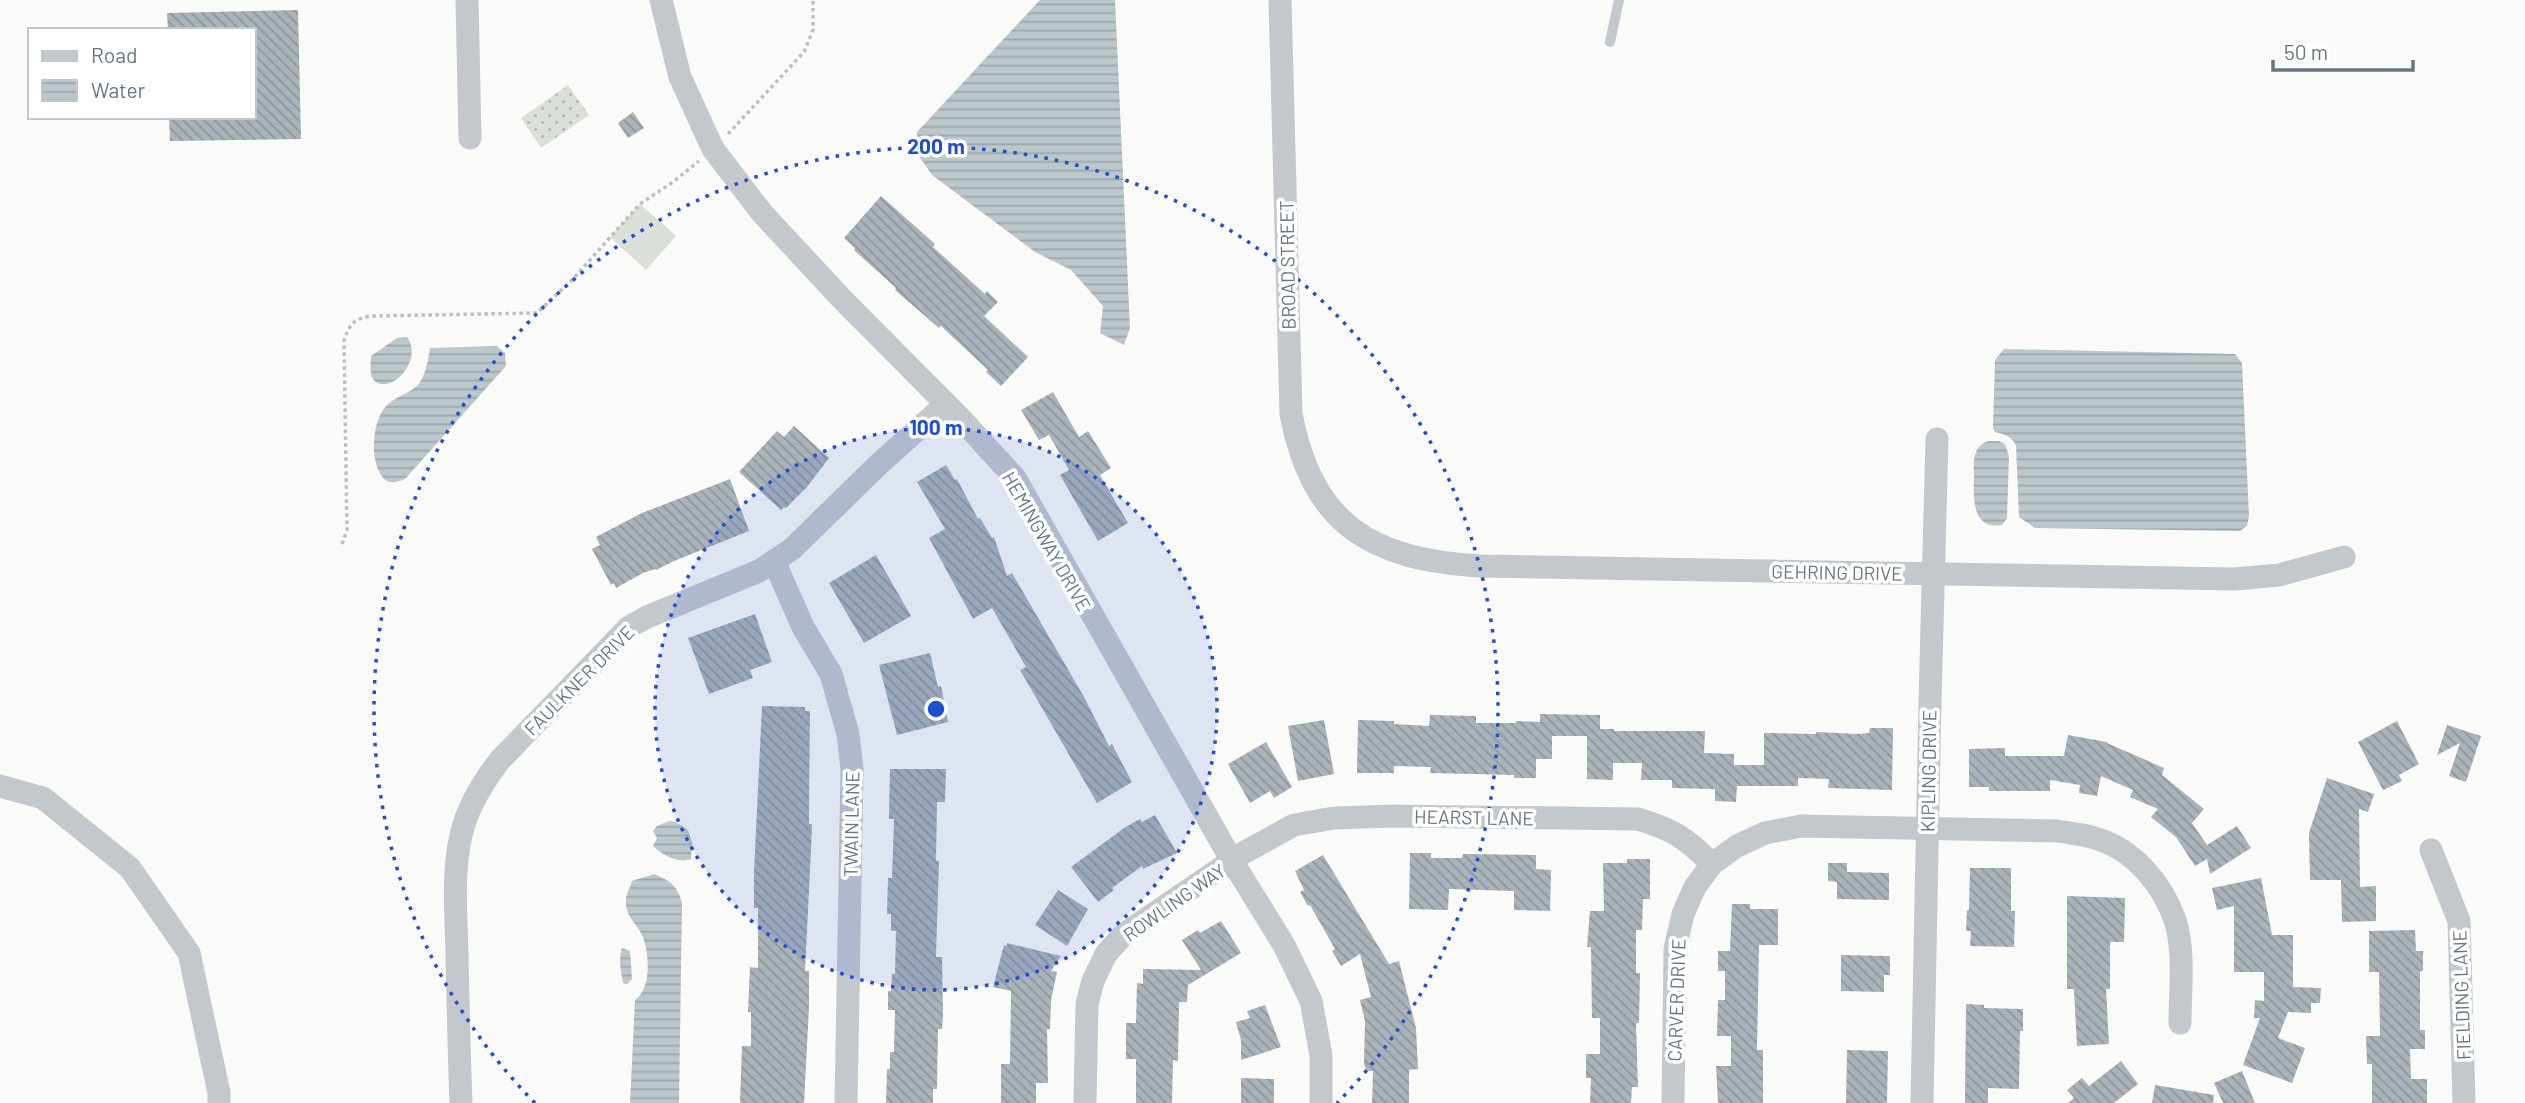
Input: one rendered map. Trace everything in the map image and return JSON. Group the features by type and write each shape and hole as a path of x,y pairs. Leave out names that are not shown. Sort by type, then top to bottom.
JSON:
{"street":[{"path":"467,0 470,138"},
{"name":"HEMINGWAY DRIVE","path":"661,0 680,77 713,149 771,222 1014,478 1232,861 1284,945 1311,1001 1321,1055 1321,1103"},
{"name":"BROAD STREET","path":"1280,0 1291,414 1297,446 1308,472 1338,518"},
{"name":"FAULKNER DRIVE","path":"461,1103 455,890 458,848 472,802 484,781 499,761 629,627 646,617 759,571 792,549 878,465 946,404"},
{"name":"KIPLING DRIVE","path":"1922,1103 1937,439"},
{"name":"GEHRING DRIVE","path":"1338,518 1362,537 1388,549 1438,563 2235,579 2278,575 2344,556"},
{"name":"TWAIN LANE","path":"774,561 803,627 831,674 848,734 852,769 846,1103"},
{"path":"0,786 43,798 130,868 190,953 219,1103"},
{"name":"HEARST LANE","path":"1232,861 1294,825 1334,818 1392,816 1638,819 1665,827 1688,840 1712,864"},
{"path":"1712,864 1737,846 1765,833 1801,826 2057,831 2096,838 2124,852 2146,870 2162,892 2175,922 2180,954 2180,1023"},
{"name":"FIELDING LANE","path":"2431,850 2459,921 2464,1103"},
{"name":"ROWLING WAY","path":"1086,1103 1087,1004 1093,981 1106,954 1124,934 1232,861"},
{"name":"CARVER DRIVE","path":"1673,1103 1675,949 1683,914 1695,887 1712,864"}],"lane":[{"path":"1611,42 1619,0"}],"path":[{"path":"342,544 347,530 344,341 347,328 353,321 372,316 537,313 572,280 640,204 673,183 713,149 804,52 813,30 813,0"}],"shaded area":[{"path":"568,85 589,115 541,148 521,118"},
{"path":"640,204 676,236 646,270 610,237"}],"water":[{"path":"1040,0 1115,0 1130,328 1124,345 1100,333 1103,306 1071,270 1035,252 932,175 919,156 917,132"},
{"path":"407,337 411,347 408,366 395,381 379,384 372,377 371,356 397,338"},
{"path":"497,346 505,353 506,366 405,479 392,482 383,478 377,468 374,450 378,421 389,403 421,381 430,348"},
{"path":"2004,349 2235,354 2242,363 2249,516 2247,526 2240,531 2035,528 2019,517 2016,446 2010,438 1995,432 1993,428 1995,360"},
{"path":"1988,441 2005,444 2009,456 2007,518 2002,525 1985,523 1975,504 1974,458 1980,446"},
{"path":"669,821 688,830 692,842 691,859 671,858 653,846 657,838 653,831 657,826"},
{"path":"654,874 672,884 682,903 679,1103 630,1103 635,1000 647,979 648,961 643,937 630,917 626,900 632,881"},
{"path":"622,948 630,951 632,979 627,984 623,983 621,970"}],"building":[{"path":"298,10 301,139 170,141 169,119 256,119 256,28 168,28 167,13"},
{"path":"633,112 644,128 628,138 618,123"},
{"path":"881,196 935,244 933,247 985,294 987,291 998,302 984,316 1028,357 1001,386 986,372 988,370 941,326 939,328 895,290 896,288 844,238"},
{"path":"1053,392 1079,437 1088,431 1111,468 1100,475 1128,523 1098,541 1060,475 1069,470 1049,435 1039,440 1021,410"},
{"path":"794,426 829,458 807,487 781,510 739,472 777,431 784,437"},
{"path":"946,465 955,480 957,479 978,519 980,518 992,538 994,537 1007,576 1012,573 1132,782 1097,803 1020,670 1026,667 992,608 973,619 929,538 945,529 917,482"},
{"path":"730,479 749,531 643,573 616,588 614,583 611,585 592,549 600,545 596,537 642,513"},
{"path":"876,555 911,616 864,643 829,583"},
{"path":"755,614 772,662 750,670 753,678 709,694 688,638"},
{"path":"930,653 938,687 941,686 948,722 897,735 879,665"},
{"path":"762,706 805,707 805,711 810,711 809,824 812,824 805,971 809,971 809,1007 804,1103 740,1103 742,1046 751,1046 751,1012 748,1012 750,967 758,968 758,908 754,908 754,872"},
{"path":"1540,714 1600,715 1600,729 1614,731 1705,731 1704,753 1734,754 1734,765 1764,765 1764,733 1858,734 1869,733 1870,728 1893,728 1892,790 1828,788 1829,779 1798,778 1798,786 1737,786 1736,802 1715,801 1715,789 1672,788 1672,780 1641,780 1642,763 1613,763 1613,780 1587,779 1587,736 1552,736 1552,759 1536,759 1536,778 1430,773 1431,767 1394,766 1394,773 1357,773 1358,720 1429,726 1430,715 1476,716 1476,723 1516,723 1540,722"},
{"path":"1324,720 1334,774 1298,781 1288,726"},
{"path":"2397,721 2419,764 2399,775 2402,781 2383,790 2358,742"},
{"path":"2447,725 2481,736 2466,782 2449,776 2460,743 2437,755"},
{"path":"2068,735 2107,742 2164,768 2162,775 2204,809 2192,823 2207,845 2237,826 2251,848 2210,874 2207,859 2195,866 2176,837 2151,817 2158,809 2130,797 2133,790 2101,776 2097,796 2079,793 2080,785 2050,780 2050,791 1989,791 1989,787 1969,787 1969,749 2005,748 2005,756 2064,756"},
{"path":"1266,742 1292,787 1274,798 1270,791 1250,803 1228,764"},
{"path":"890,769 946,769 945,802 937,802 936,861 939,861 936,957 942,957 943,1015 942,1029 938,1029 937,1089 933,1089 933,1103 886,1103 887,1069 890,1069 890,1052 894,1052 895,1010 888,1010 888,991 891,991 892,974 895,974 896,931 891,931 891,914 887,914 888,878 892,878 894,819 889,819"},
{"path":"2327,778 2374,794 2368,812 2359,809 2360,887 2376,886 2376,921 2342,922 2341,880 2310,880 2309,833"},
{"path":"1155,815 1177,853 1143,869 1142,866 1098,902 1071,867 1124,828 1140,819 1142,822"},
{"path":"1410,853 1431,853 1431,858 1462,858 1463,854 1536,855 1536,869 1551,870 1550,911 1514,910 1514,891 1449,889 1448,910 1409,909"},
{"path":"1323,855 1389,964 1399,961 1416,1028 1418,1069 1409,1070 1409,1103 1372,1103 1373,1071 1366,1071 1364,1063 1365,1021 1360,1000 1371,997 1360,954 1341,966 1332,951 1335,949 1300,892 1304,890 1295,871"},
{"path":"1627,859 1650,859 1650,899 1643,899 1642,930 1636,930 1636,973 1640,973 1639,1023 1636,1023 1638,1087 1632,1087 1631,1103 1590,1103 1591,1078 1586,1078 1586,1054 1600,1054 1600,1018 1592,1018 1591,947 1587,947 1590,911 1604,911 1603,863 1627,863"},
{"path":"1828,863 1847,863 1847,872 1889,873 1889,900 1837,899 1837,882 1828,881"},
{"path":"1970,868 2011,868 2011,911 2015,911 2014,947 1970,946 1971,931 1966,931"},
{"path":"2261,878 2272,935 2293,935 2293,987 2321,988 2320,1003 2311,1003 2311,1013 2288,1012 2278,1038 2305,1048 2292,1083 2243,1065 2260,1018 2254,1018 2255,1000 2264,1001 2264,972 2234,972 2234,906 2217,910 2212,888"},
{"path":"1058,890 1088,909 1067,946 1035,925"},
{"path":"2067,896 2125,898 2124,942 2110,942 2110,989 2106,989 2109,1044 2077,1046 2074,989 2067,989"},
{"path":"1732,904 1750,904 1750,909 1778,909 1778,945 1759,945 1757,1050 1763,1050 1763,1103 1718,1103 1716,1066 1731,1066 1731,1036 1717,1036 1718,1000 1725,1000 1725,971 1718,971 1718,951 1730,951"},
{"path":"1221,921 1241,953 1188,985 1187,1002 1179,1002 1178,1061 1173,1060 1172,1103 1136,1103 1136,1059 1126,1059 1126,1023 1136,1023 1137,983 1143,984 1143,969 1201,970 1182,940"},
{"path":"2415,930 2416,951 2423,951 2423,971 2420,971 2420,1030 2425,1030 2425,1049 2410,1049 2411,1079 2427,1079 2427,1103 2372,1103 2372,1064 2367,1064 2366,1036 2380,1036 2379,972 2369,972 2369,931"},
{"path":"1007,943 1061,956 1051,971 1057,972 1051,1000 1050,1029 1047,1029 1048,1083 1036,1083 1036,1103 1001,1103 1001,1064 1010,1064 1011,991 993,987 1004,945 1007,946"},
{"path":"1841,955 1890,956 1890,975 1884,975 1884,992 1841,991"},
{"path":"1966,1004 1984,1005 1984,1008 2023,1009 2019,1089 1988,1088 1988,1103 1965,1103"},
{"path":"1265,1005 1281,1047 1241,1060 1241,1040 1236,1022 1250,1018 1247,1011"},
{"path":"1847,1050 1888,1051 1887,1103 1846,1103"},
{"path":"2121,1061 2138,1084 2114,1103 2068,1103 2074,1098 2067,1090 2082,1078 2089,1086"},
{"path":"2242,1071 2255,1103 2223,1103 2214,1083"},
{"path":"1241,1078 1274,1079 1274,1103 1241,1103"},
{"path":"2155,1085 2214,1095 2213,1103 2152,1103"}]}
